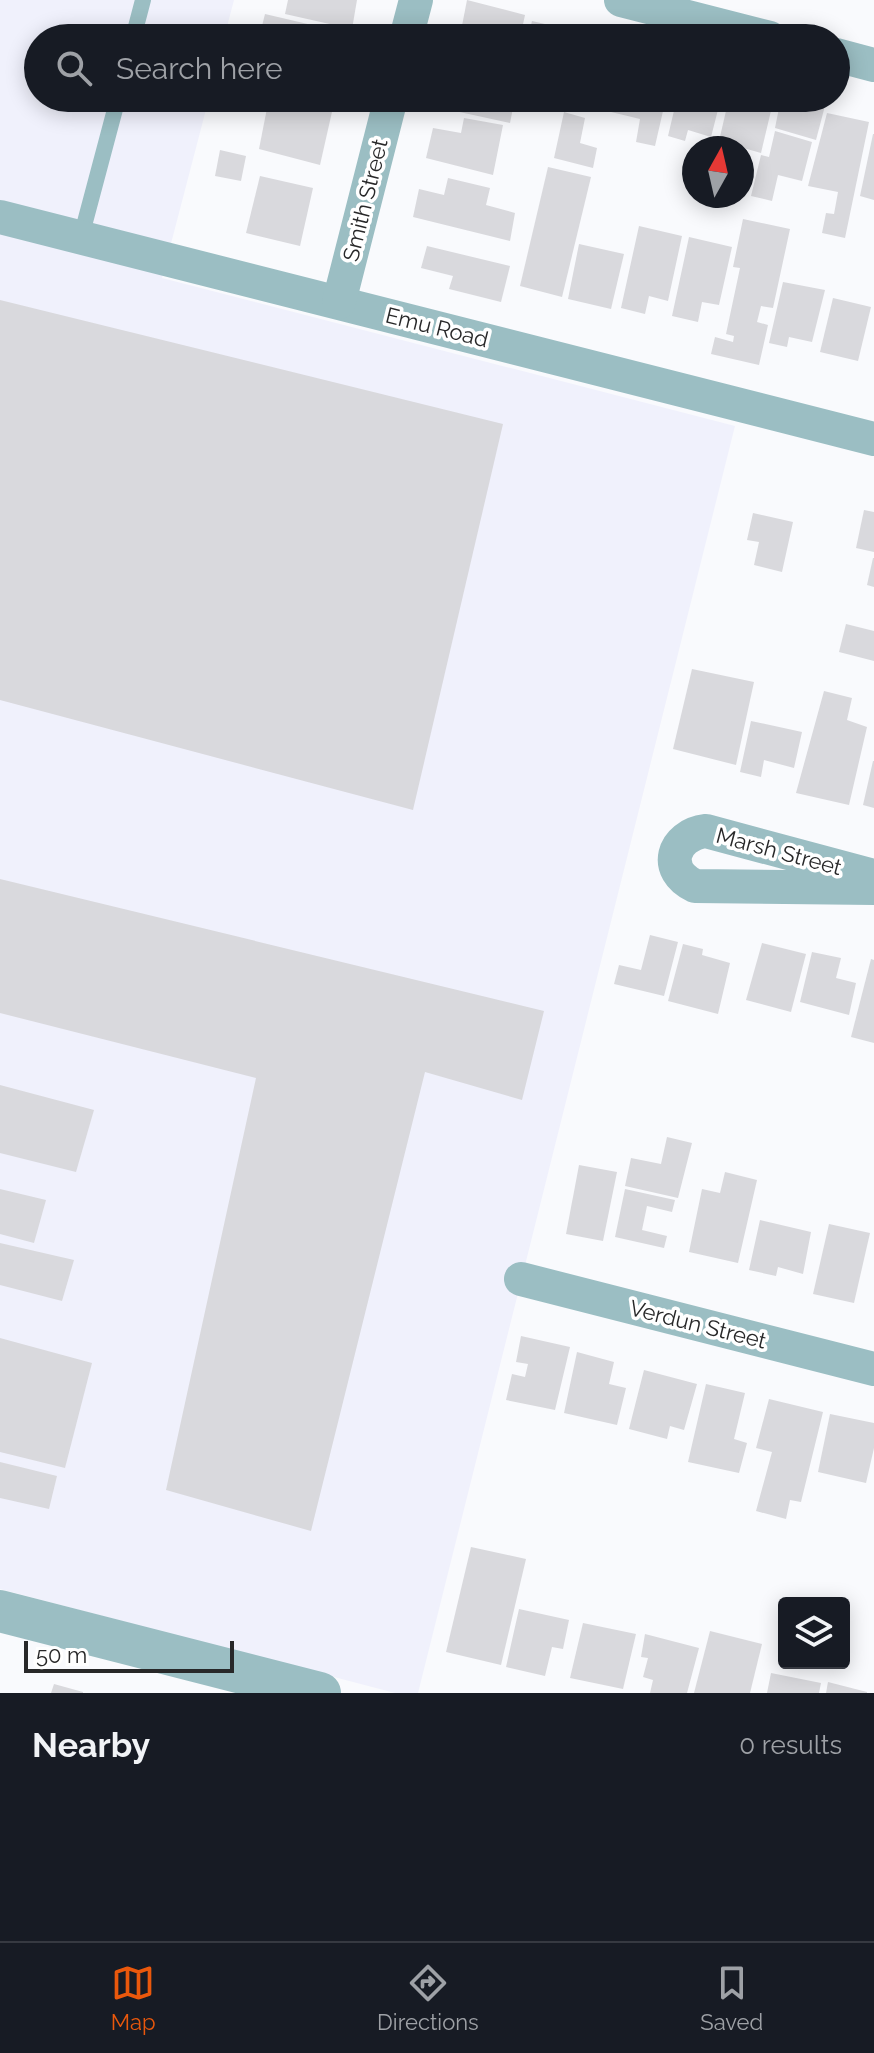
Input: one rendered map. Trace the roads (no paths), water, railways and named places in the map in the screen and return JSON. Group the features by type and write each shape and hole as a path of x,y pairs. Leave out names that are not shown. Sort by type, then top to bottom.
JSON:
{"street":[{"path":"410,24 416,0"},
{"path":"621,0 715,24"},
{"path":"850,59 874,65"},
{"name":"Smith Street","path":"339,302 387,112"},
{"name":"Emu Road","path":"0,217 874,439"},
{"name":"Marsh Street","path":"874,876 706,831 693,832 682,840 674,861 686,882 695,886 874,888"},
{"name":"Verdun Street","path":"521,1279 874,1369"},
{"path":"0,1611 222,1681 320,1693"}],"lane":[{"path":"137,24 143,0"},
{"path":"81,237 114,112"}]}
